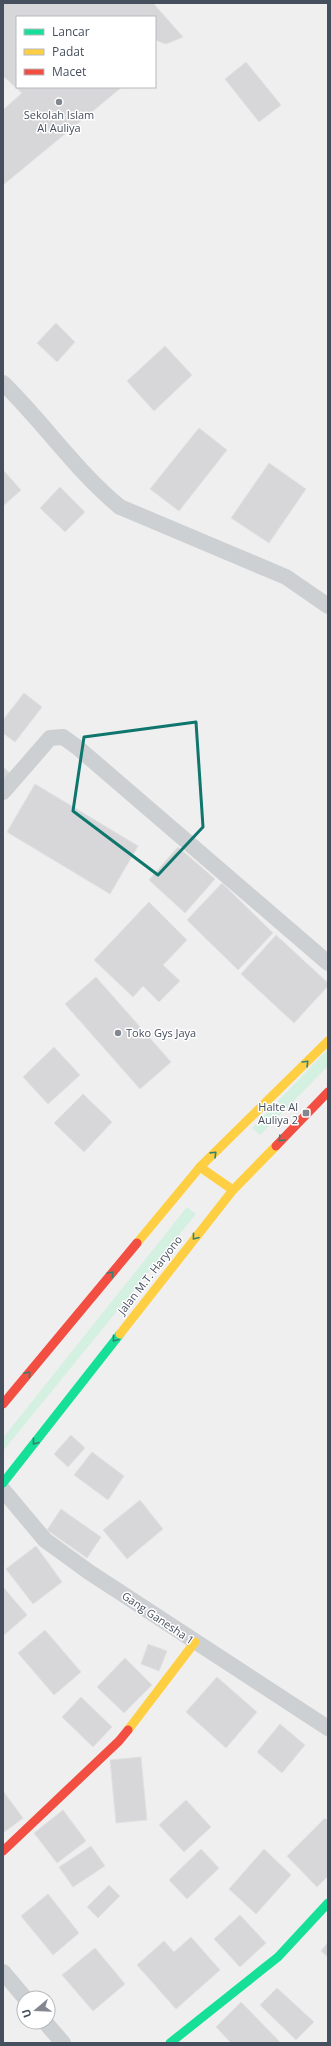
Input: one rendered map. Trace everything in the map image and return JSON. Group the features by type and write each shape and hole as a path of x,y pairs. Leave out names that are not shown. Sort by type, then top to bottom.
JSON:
{"main road":[{"path":"3,1404 200,1167 328,1041"},
{"name":"Jalan M.T. Haryono","path":"3,1483 233,1190 328,1092"},
{"path":"200,1167 233,1190"},
{"path":"3,1851 119,1741 195,1642"},
{"path":"170,2043 278,1957 328,1903"}],"lane":[{"path":"3,383 21,401 99,490 120,507 286,577 328,606"},
{"path":"3,792 50,738 63,737 77,746 328,963"},
{"name":"Gang Ganesha 1","path":"3,1490 45,1540 89,1572 328,1728"},
{"path":"3,1972 18,1990"},
{"path":"52,2030 63,2043"}],"highlighted area":[{"path":"196,722 203,827 158,875 73,811 84,737"}],"green space":[{"path":"328,1049 328,1066 260,1135 252,1128"},
{"path":"187,1207 196,1214 3,1451 3,1438"}],"building":[{"name":"Sekolah Islam Al Auliya","path":"3,3 153,3 183,37 166,44 156,40 156,16 16,16 16,88 3,76"},
{"path":"246,62 281,105 259,122 225,79"},
{"name":"Sekolah Islam Al Auliya","path":"16,88 121,88 3,185 3,110 22,93"},
{"path":"56,323 75,342 57,362 37,343"},
{"path":"165,346 192,375 154,411 127,381"},
{"path":"199,428 227,450 179,511 150,489"},
{"path":"269,463 306,489 269,543 231,518"},
{"path":"3,470 21,490 3,506"},
{"path":"60,487 85,512 65,532 40,508"},
{"path":"24,693 42,707 15,742 3,733 3,720"},
{"path":"3,767 11,774 3,784"},
{"path":"35,784 138,846 110,894 7,832"},
{"path":"178,847 215,879 185,913 149,880"},
{"path":"222,883 273,933 238,970 187,920"},
{"path":"149,902 187,940 163,965 180,981 159,1002 143,986 133,997 94,960"},
{"path":"276,935 328,983 328,986 294,1023 241,974"},
{"name":"Toko Gys Jaya","path":"96,977 171,1062 140,1089 65,1004"},
{"path":"54,1047 80,1075 48,1104 23,1077"},
{"path":"83,1094 112,1122 84,1152 54,1123"},
{"path":"71,1435 85,1448 68,1467 54,1454"},
{"path":"92,1452 124,1476 108,1500 74,1475"},
{"path":"140,1500 163,1529 127,1559 103,1530"},
{"path":"61,1509 101,1537 87,1558 47,1530"},
{"path":"36,1546 62,1582 33,1604 6,1569"},
{"path":"3,1587 27,1615 3,1636"},
{"path":"45,1630 81,1672 54,1695 18,1653"},
{"path":"148,1644 167,1651 159,1671 141,1664"},
{"path":"125,1658 152,1685 124,1713 97,1687"},
{"path":"217,1677 257,1712 226,1748 186,1712"},
{"path":"81,1697 112,1727 93,1747 62,1717"},
{"path":"280,1724 305,1745 282,1773 257,1752"},
{"path":"141,1757 147,1820 116,1823 110,1760"},
{"path":"3,1791 23,1818 3,1833"},
{"path":"186,1800 211,1827 184,1852 159,1825"},
{"path":"63,1810 86,1841 57,1863 34,1833"},
{"path":"325,1818 328,1821 328,1876 317,1887 287,1856"},
{"path":"91,1846 105,1866 73,1887 59,1867"},
{"path":"201,1849 219,1868 187,1899 169,1880"},
{"path":"264,1849 291,1875 256,1914 229,1889"},
{"path":"109,1885 120,1896 98,1918 87,1907"},
{"path":"48,1894 79,1933 53,1955 21,1916"},
{"path":"240,1915 266,1943 240,1967 214,1939"},
{"path":"191,1937 220,1970 176,2009 137,1965 164,1941 174,1952"},
{"path":"328,1942 328,1957 321,1951"},
{"path":"95,1948 125,1984 93,2011 62,1975"},
{"path":"277,1988 314,2022 296,2040 260,2005"},
{"path":"241,2002 281,2043 231,2043 216,2027"}],"traffic: fast":[{"path":"3,1483 120,1334"},
{"path":"170,2043 278,1957 328,1903"}],"traffic: slow":[{"path":"137,1243 200,1167 328,1041"},
{"path":"120,1334 233,1190 276,1146"},
{"path":"200,1167 233,1190"},
{"path":"128,1730 195,1642"}],"traffic: jam":[{"path":"276,1146 328,1092"},
{"path":"3,1404 137,1243"},
{"path":"3,1851 119,1741 128,1730"}],"place":[{"name":"Sekolah Islam Al Auliya","path":"59,102"},
{"name":"Toko Gys Jaya","path":"118,1033"},
{"name":"Halte Al Auliya 2","path":"306,1113"}]}
